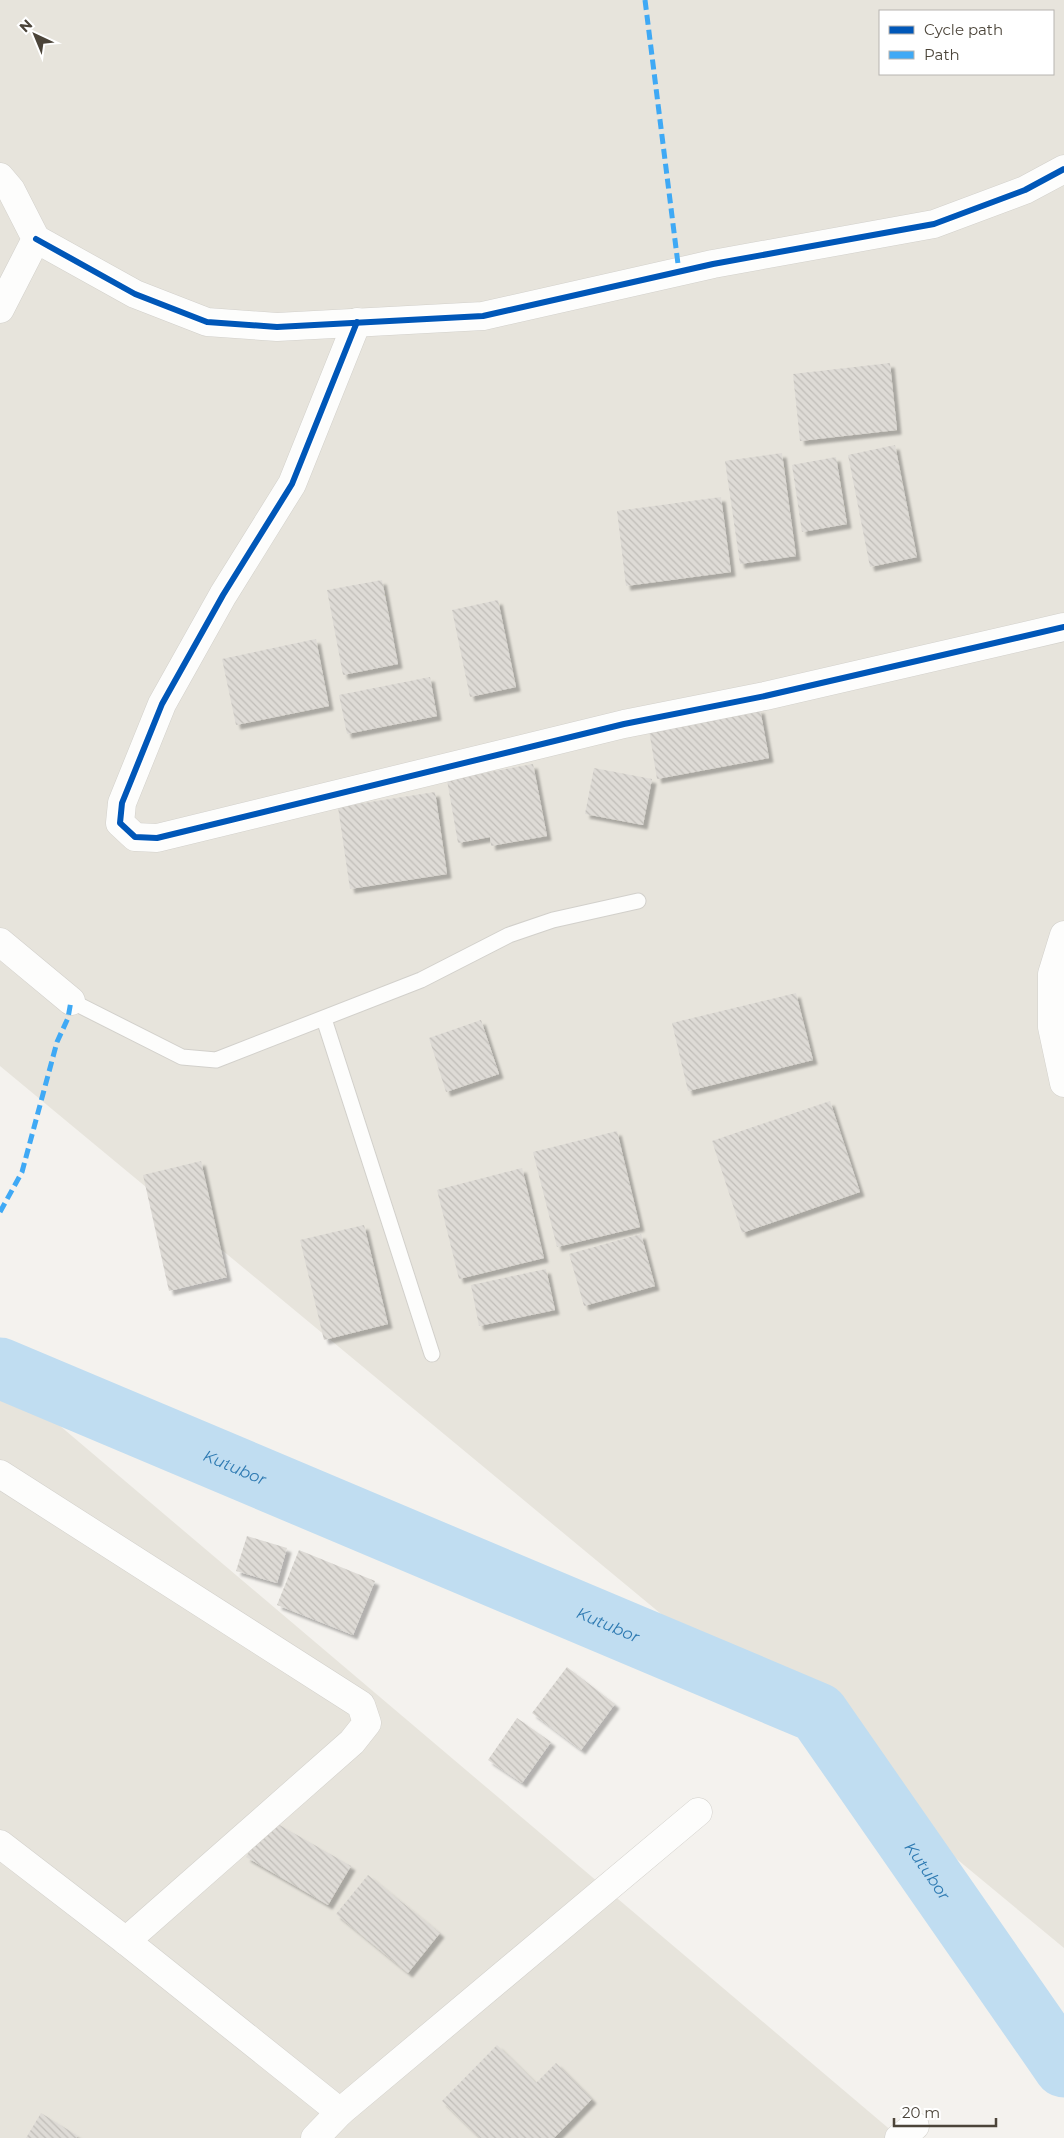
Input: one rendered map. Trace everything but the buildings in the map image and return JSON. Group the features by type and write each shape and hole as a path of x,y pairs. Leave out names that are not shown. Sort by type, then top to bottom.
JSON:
{"street":[{"path":"0,177 11,190 36,239 135,294 207,322 277,327 483,316 714,264 934,224 1025,190 1064,169"},
{"path":"0,309 36,239"},
{"path":"357,322 292,484 222,595 162,704 122,803 120,824 135,837 157,838 624,724 765,696 1064,627"},
{"path":"1064,935 1052,974 1052,1027 1064,1083"},
{"path":"0,942 71,1001"},
{"path":"0,1474 361,1705 367,1724 352,1742 126,1941"},
{"path":"315,2138 340,2112 698,1812"},
{"path":"0,1844 126,1941 340,2112"}],"lane":[{"path":"71,1001 182,1057 216,1060 421,980 509,935 553,920 638,901"},
{"path":"324,1019 432,1354"}],"shaded area":[{"path":"0,0 1064,0 1064,1948 0,1066"},
{"path":"0,1375 900,2138 0,2138"}],"waterway":[{"name":"Kutubor","path":"0,1368 818,1713 1064,2067"}],"marked path":[{"path":"645,0 679,272"},
{"path":"0,1212 22,1172 57,1042 68,1018 71,1001"}],"cycle path":[{"path":"36,239 135,294 207,322 277,327 483,316 713,264 934,224 1025,190 1064,169"},
{"path":"357,322 292,484 223,595 162,704 122,803 120,823 135,837 157,838 624,724 765,696 1064,627"}]}
